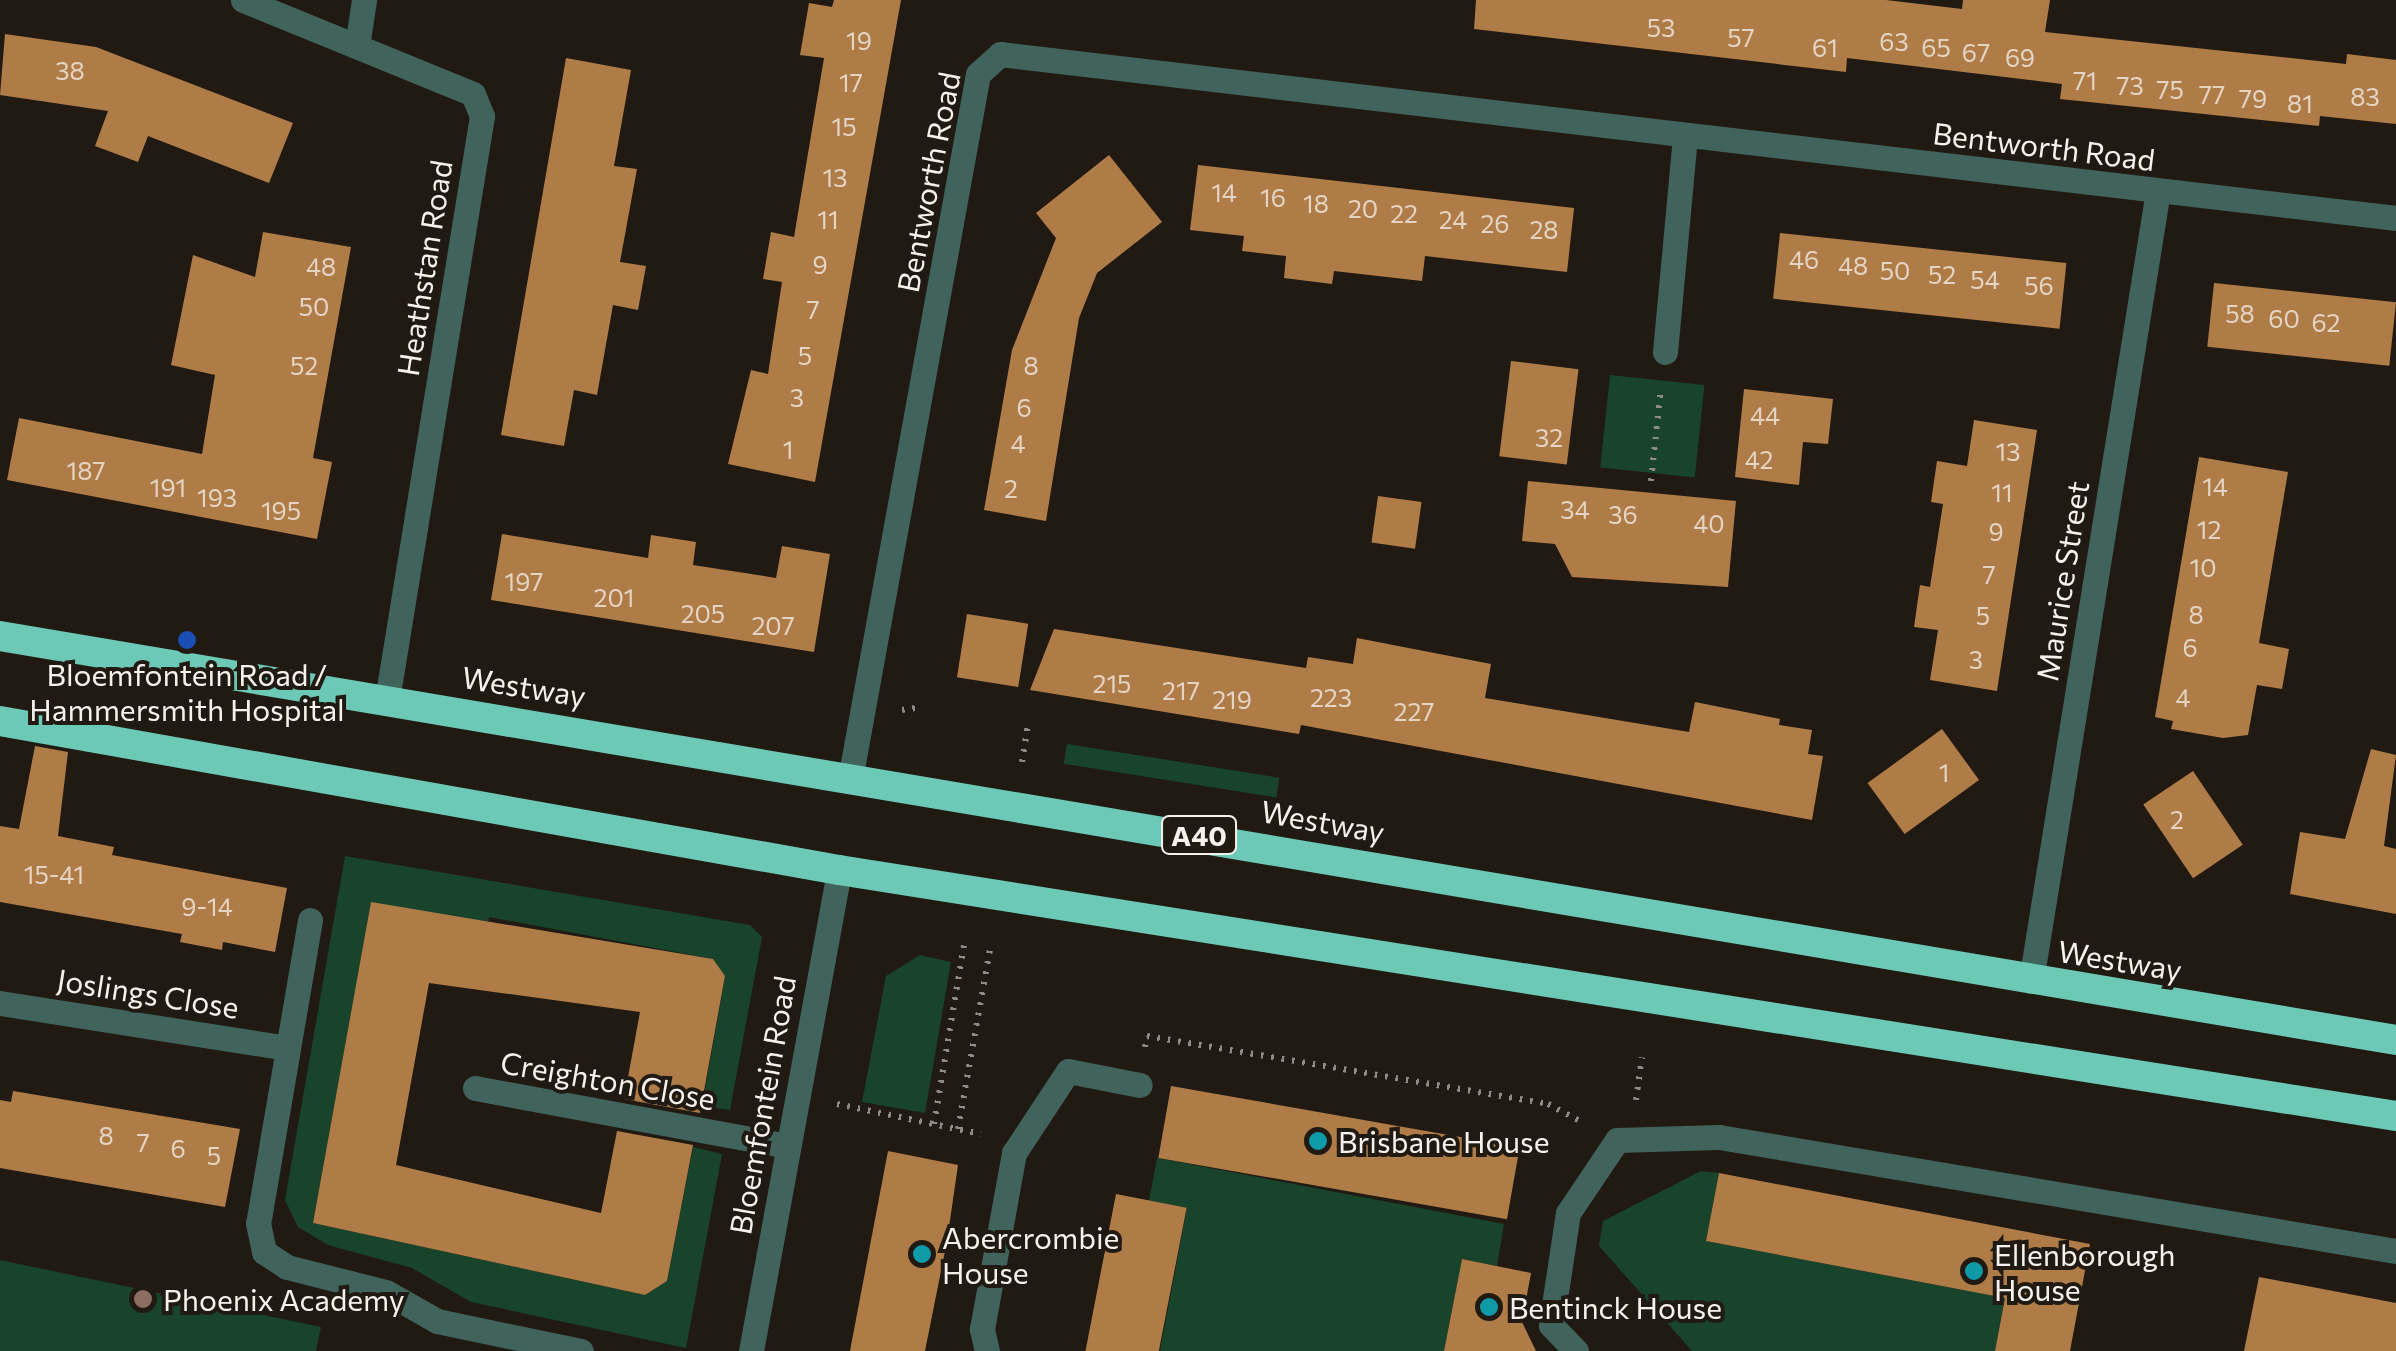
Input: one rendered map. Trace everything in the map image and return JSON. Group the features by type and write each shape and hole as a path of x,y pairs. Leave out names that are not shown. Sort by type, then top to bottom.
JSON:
{"highway":[{"name":"Westway","path":"0,636 851,774 2031,981 2396,1040"},
{"path":"0,721 839,870 2396,1116"}],"street":[{"name":"Heathstan Road","path":"243,0 473,94 482,116 387,700"},
{"path":"357,46 364,0"},
{"name":"Bentworth Road","path":"851,774 978,74 988,60 1020,52 1684,137 2396,218"},
{"path":"1665,352 1684,137"},
{"name":"Maurice Street","path":"2031,981 2158,192"},
{"name":"Bloemfontein Road","path":"751,1351 839,870"},
{"path":"310,920 258,1223 264,1252 287,1267 386,1292 437,1321 581,1351"},
{"name":"Joslings Close","path":"0,1002 286,1048"},
{"path":"987,1351 982,1330 1014,1153 1068,1071 1140,1085"},
{"name":"Creighton Close","path":"475,1088 788,1146"},
{"path":"1576,1351 1551,1326 1568,1213 1617,1140 1719,1137 2396,1251"}],"path":[{"path":"1651,481 1665,352"},
{"path":"902,710 920,707"},
{"path":"1022,762 1028,725"},
{"path":"934,1124 964,944"},
{"path":"958,1129 990,949"},
{"path":"1140,1085 1147,1036 1548,1104 1617,1140"},
{"path":"1636,1101 1642,1057"},
{"path":"880,1113 989,1136"}],"green space":[{"path":"1610,375 1704,385 1695,477 1600,467"},
{"path":"1067,744 1279,778 1276,797 1064,764"},
{"path":"345,856 750,925 762,937 730,1110 702,1106 725,977 713,959 489,917 486,929 371,903 313,1223 645,1295 667,1281 693,1147 722,1154 686,1348 471,1302 412,1268 328,1245 298,1227 285,1200"},
{"path":"920,955 951,962 925,1113 862,1102 886,976"},
{"path":"1157,1158 1504,1224 1497,1266 1462,1259 1444,1351 1160,1351 1187,1208 1149,1201"},
{"path":"1701,1171 1719,1173 1706,1241 2005,1298 1995,1351 1692,1351 1599,1246 1603,1221"},
{"path":"0,1260 321,1327 316,1351 0,1351"}],"building":[{"path":"834,0 901,0 815,482 728,464 751,370 768,374 782,282 763,279 771,232 794,237 824,58 800,55 809,3 832,7"},
{"path":"1476,0 1886,0 1962,9 1963,0 2050,0 2045,32 2346,64 2347,54 2396,60 2396,124 2320,116 2319,126 2060,99 2062,84 1847,58 1846,72 1474,29"},
{"path":"5,34 96,47 293,123 269,183 148,136 138,162 95,146 108,111 0,95"},
{"path":"566,58 631,70 614,166 637,169 620,262 646,266 638,310 613,305 597,395 574,390 564,446 501,435"},
{"path":"1109,155 1162,222 1097,273 1079,318 1046,521 984,510 1012,350 1056,238 1036,213"},
{"path":"1198,165 1574,208 1567,272 1425,256 1422,281 1334,271 1332,284 1284,278 1286,256 1242,251 1244,236 1190,230"},
{"path":"263,232 351,247 313,458 332,462 317,539 7,480 19,418 202,454 215,375 171,365 193,255 255,277"},
{"path":"1780,233 2066,263 2060,329 1773,299"},
{"path":"2214,283 2396,302 2389,366 2207,347"},
{"path":"1511,361 1578,369 1567,465 1499,456"},
{"path":"1744,389 1833,399 1828,444 1803,442 1799,485 1735,477"},
{"path":"1974,420 2037,430 1997,691 1930,680 1938,630 1914,627 1920,585 1930,587 1943,504 1931,502 1937,461 1967,466"},
{"path":"2199,457 2288,472 2259,643 2289,649 2282,689 2257,685 2248,735 2223,738 2171,729 2173,721 2155,717"},
{"path":"1528,481 1736,501 1728,587 1572,577 1555,544 1522,541"},
{"path":"1378,496 1422,502 1415,549 1371,543"},
{"path":"502,534 648,558 651,535 696,542 693,565 776,578 782,546 830,554 814,652 491,600"},
{"path":"967,614 1028,624 1018,687 957,677"},
{"path":"1054,629 1306,668 1308,657 1353,664 1357,638 1491,664 1485,698 1689,732 1695,702 1780,719 1779,725 1812,730 1808,754 1823,756 1812,820 1301,725 1299,734 1030,690"},
{"path":"1942,729 1979,780 1905,834 1868,783"},
{"path":"35,746 68,752 58,836 114,847 112,855 287,888 275,952 223,942 222,950 180,942 182,934 0,902 0,826 19,829"},
{"path":"2371,749 2396,755 2384,846 2396,849 2396,914 2290,894 2300,832 2345,839"},
{"path":"2193,771 2243,845 2193,878 2143,805"},
{"path":"371,902 713,959 725,976 700,1113 624,1099 640,1012 429,983 396,1165 601,1213 617,1131 693,1145 667,1281 645,1295 313,1223"},
{"name":"Brisbane House","path":"1171,1086 1520,1147 1507,1219 1158,1158"},
{"path":"13,1091 240,1129 225,1207 0,1168 0,1100 11,1102"},
{"name":"Abercrombie House","path":"888,1151 958,1165 947,1241 925,1351 850,1351"},
{"name":"Ellenborough House","path":"1719,1173 2090,1244 2070,1351 1995,1351 2005,1298 1706,1241"},
{"path":"1116,1194 1187,1208 1159,1351 1085,1351"},
{"name":"Bentinck House","path":"1462,1259 1531,1273 1522,1322 1536,1351 1444,1351"},
{"name":"Ellenborough House","path":"2259,1277 2396,1303 2396,1351 2244,1351"}],"place":[{"name":"Bloemfontein Road / Hammersmith Hospital","path":"187,640"},
{"name":"Brisbane House","path":"1318,1141"},
{"name":"Abercrombie House","path":"922,1254"},
{"name":"Ellenborough House","path":"1974,1271"},
{"name":"Phoenix Academy","path":"143,1299"},
{"name":"Bentinck House","path":"1489,1307"}]}
